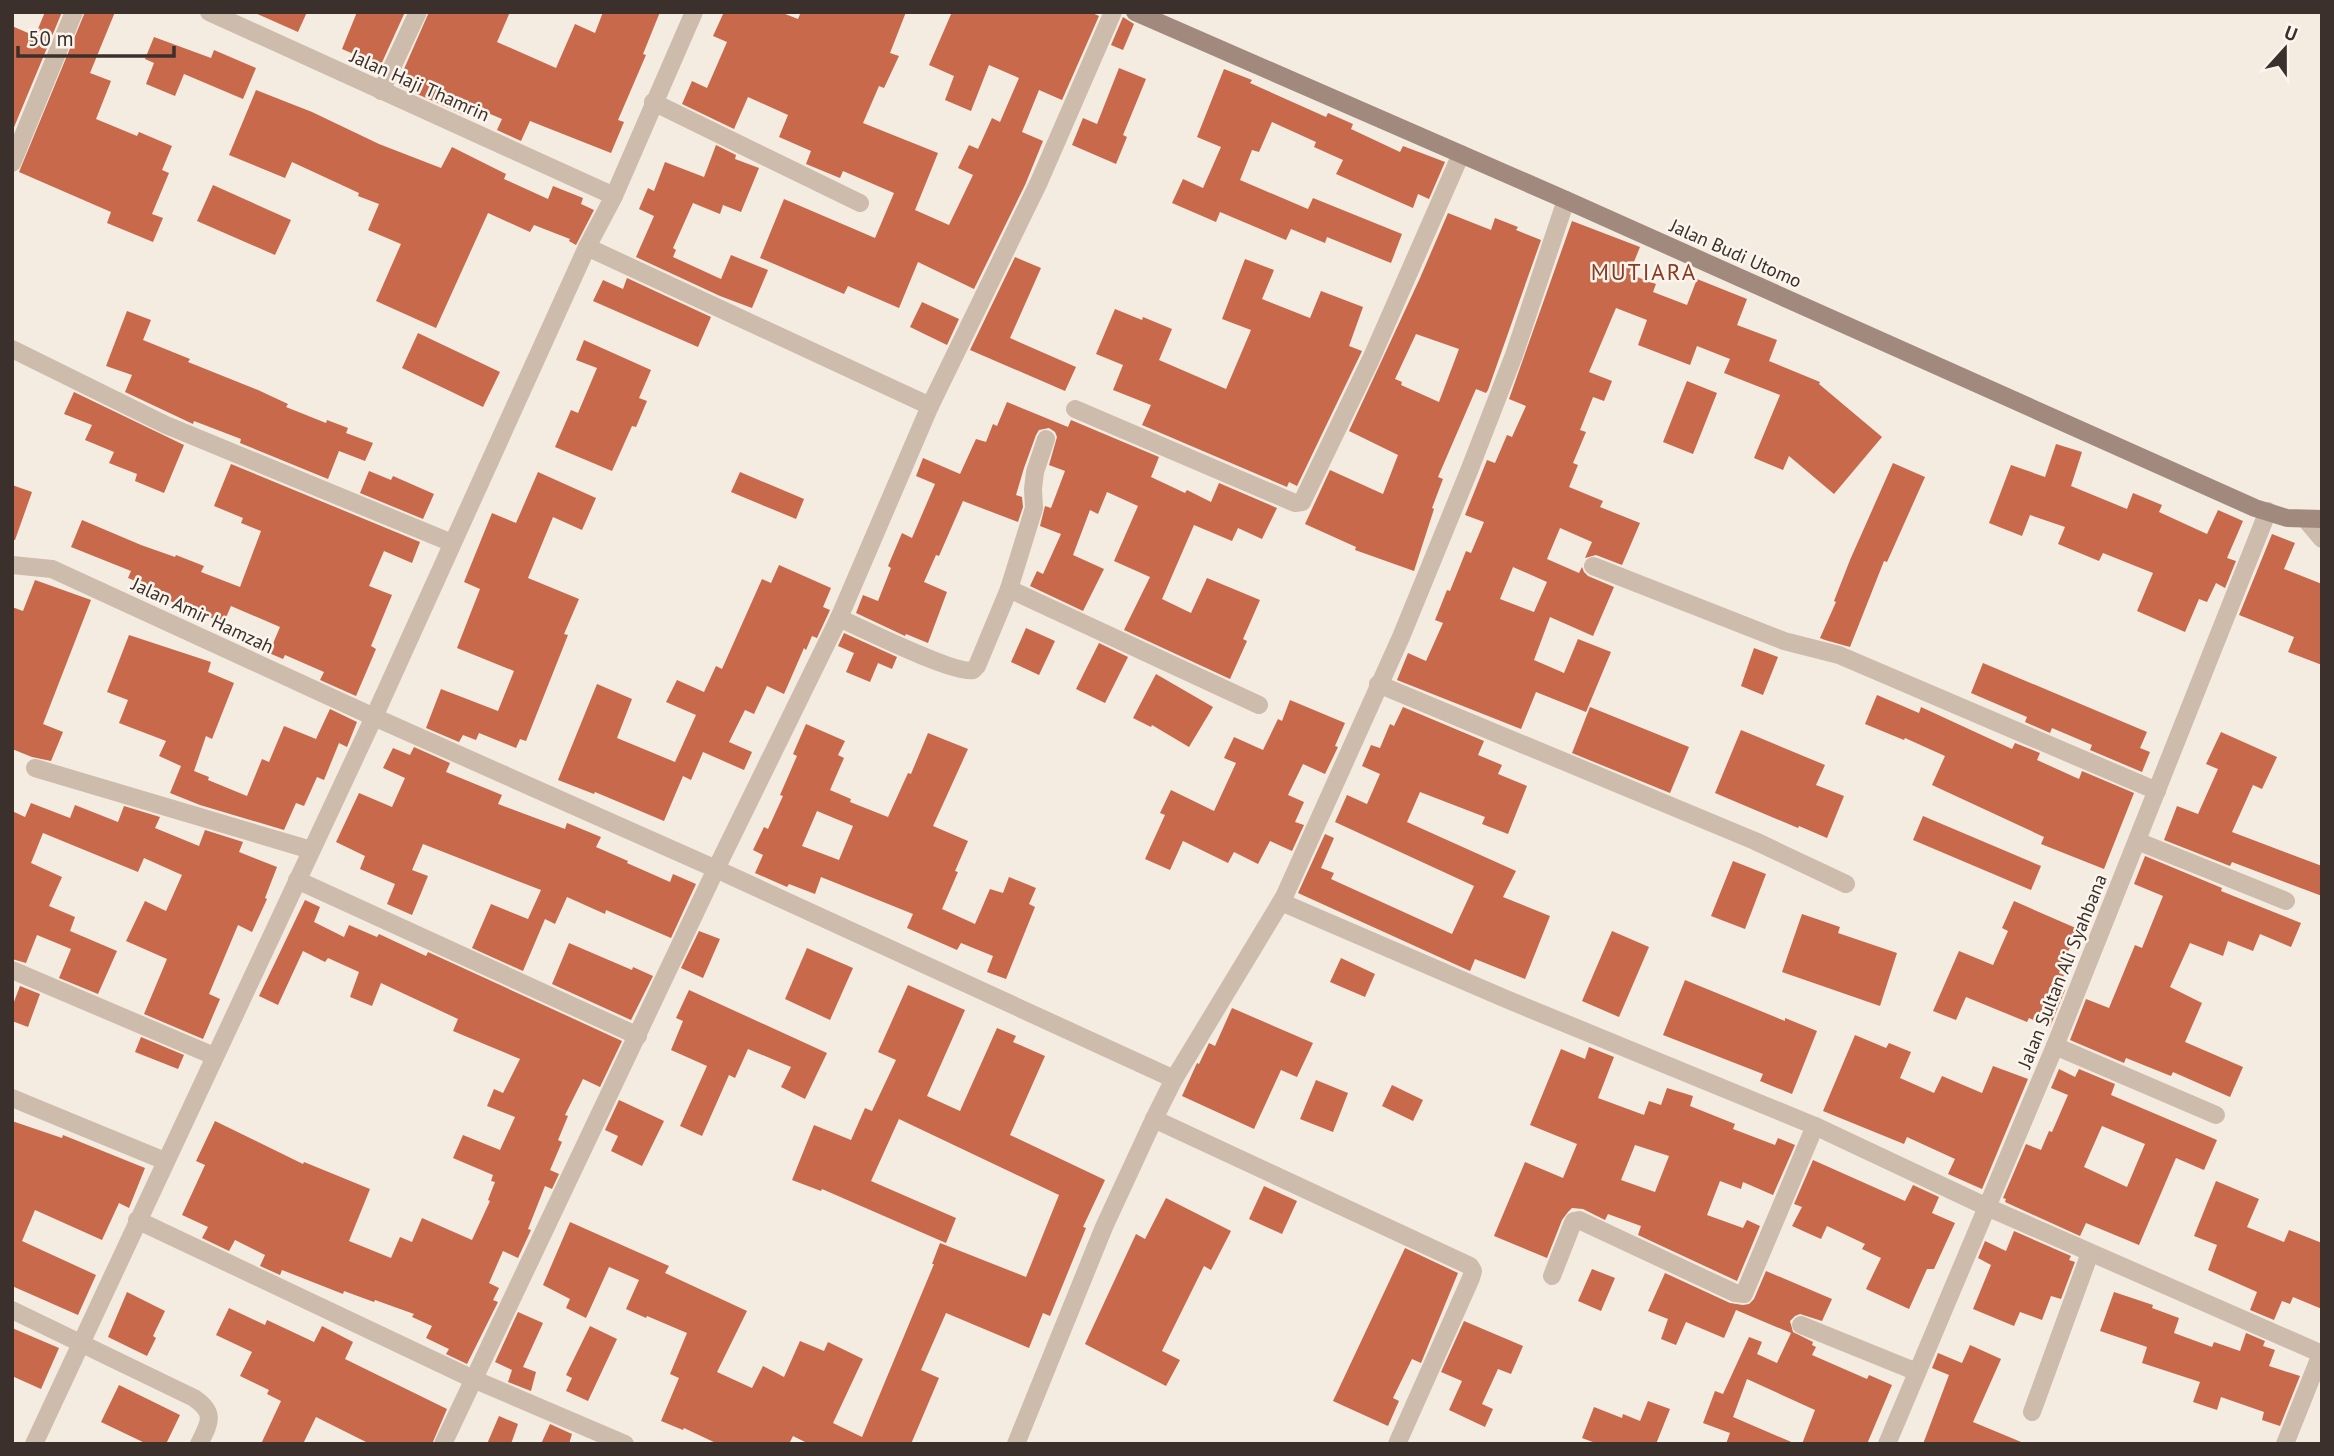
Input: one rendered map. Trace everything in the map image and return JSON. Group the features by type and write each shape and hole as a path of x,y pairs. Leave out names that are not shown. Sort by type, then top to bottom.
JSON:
{"street":[{"path":"12,163 74,12"},
{"name":"Jalan Haji Thamrin","path":"209,12 614,196"},
{"path":"381,91 418,12"},
{"path":"34,1444 374,717 587,247 614,196 694,12"},
{"path":"443,1444 716,869 839,618 930,406 1039,182 1113,12"},
{"name":"Jalan Budi Utomo","path":"1135,12 2268,512 2287,518 2314,519"},
{"path":"653,102 860,203"},
{"path":"1075,410 1295,503 1302,502 1371,359 1461,154"},
{"path":"1016,1444 1104,1227 1154,1119 1174,1079 1281,902 1401,636 1514,355 1566,200"},
{"path":"587,247 930,406"},
{"path":"12,349 166,425 452,543"},
{"path":"839,618 943,663 969,672 977,666 1009,589 1034,508 1035,472 1046,439"},
{"name":"Jalan Sultan Ali Syahbana","path":"1887,1444 2055,1046 2268,512"},
{"path":"2314,519 2322,539"},
{"name":"Jalan Amir Hamzah","path":"12,565 52,569 1174,1079"},
{"path":"1593,566 1784,641 1839,655 2157,791"},
{"path":"1009,589 1259,705"},
{"path":"1378,684 1755,841 1846,884"},
{"path":"35,768 311,850"},
{"path":"2137,841 2286,901"},
{"path":"297,880 638,1036"},
{"path":"1281,902 1506,999 1815,1126 1987,1207 2321,1354 2285,1444"},
{"path":"12,970 214,1056"},
{"path":"2055,1046 2216,1115"},
{"path":"12,1098 165,1161"},
{"path":"1154,1119 1470,1266 1473,1271 1471,1278 1397,1444"},
{"path":"1552,1276 1572,1225 1579,1220 1735,1293 1744,1294 1815,1126"},
{"path":"137,1220 473,1379 625,1444"},
{"path":"2032,1412 2090,1253"},
{"path":"12,1310 206,1406 209,1412 208,1426 199,1444"},
{"path":"1801,1325 1917,1372"}],"building":[{"path":"45,12 62,12 12,132 12,26 35,36"},
{"path":"85,12 115,12 90,73 111,81 96,119 137,136 139,132 172,146 162,170 169,173 152,214 163,218 153,242 107,223 111,212 19,172"},
{"path":"253,12 307,12 298,32"},
{"path":"357,12 405,12 379,69 369,64 370,61 342,49"},
{"path":"429,12 510,12 497,42 556,68 575,24 595,33 603,12 660,12 643,54 646,55 618,120 624,122 611,153 530,121 521,141 497,130 502,119 469,105 464,115 397,85"},
{"path":"724,12 780,12 798,19 801,12 906,12 890,53 899,56 884,88 879,86 863,123 938,153 915,210 949,225 973,175 958,168 969,145 978,149 992,118 1000,122 1019,78 989,65 971,111 945,100 954,76 929,65 952,12 1090,12 1099,16 1062,100 1039,90 1022,132 1043,141 1025,185 974,289 918,262 899,308 848,286 844,294 760,258 784,199 875,238 894,193 843,171 840,178 806,164 811,151 779,137 788,115 748,97 734,129 682,104 692,81 707,88 727,42 713,36"},
{"path":"1123,17 1134,24 1123,50 1111,45"},
{"path":"154,37 211,58 214,50 256,68 243,99 184,74 175,96 146,84 154,63 145,59"},
{"path":"1119,68 1146,79 1123,135 1127,137 1116,164 1072,145 1083,118 1097,124"},
{"path":"1224,69 1326,117 1328,113 1353,124 1351,129 1400,152 1403,146 1445,162 1429,199 1418,194 1413,208 1336,174 1343,160 1314,147 1316,142 1272,122 1259,152 1252,150 1240,180 1308,209 1313,198 1402,234 1391,263 1327,237 1325,243 1291,229 1286,240 1220,212 1216,222 1172,203 1183,179 1203,188 1221,147 1197,137"},
{"path":"256,90 441,168 452,147 506,174 504,179 548,199 553,186 583,198 581,204 594,210 576,245 569,241 570,239 534,225 530,232 488,213 436,328 376,301 401,244 368,230 379,204 292,162 285,178 229,155"},
{"path":"716,145 736,155 735,159 759,168 741,212 723,205 720,214 693,203 673,248 676,250 673,257 721,279 731,255 768,270 752,308 636,257 654,216 639,209 648,188 654,191 665,162 704,177"},
{"path":"213,185 291,220 275,255 197,221"},
{"path":"1448,213 1491,230 1495,218 1541,240 1488,390 1486,393 1476,389 1438,477 1443,479 1414,571 1355,550 1356,547 1305,524 1330,470 1383,494 1398,455 1349,431","holes":["1416,334 1459,349 1439,402 1401,385 1402,382 1395,379"]},
{"path":"1572,221 1640,247 1629,274 1656,284 1653,292 1687,305 1697,279 1747,299 1737,325 1777,340 1769,361 1820,382 1819,384 1882,437 1834,494 1789,456 1783,470 1754,458 1780,395 1724,373 1730,359 1697,346 1690,365 1638,345 1647,320 1616,308 1589,372 1612,381 1604,401 1593,397 1580,430 1586,432 1573,463 1578,465 1569,487 1603,501 1600,507 1640,523 1622,565 1596,555 1585,558 1592,542 1560,528 1547,559 1579,573 1582,567 1588,576 1614,587 1593,636 1550,617 1534,660 1564,673 1578,639 1611,652 1586,712 1536,692 1521,729 1397,680 1408,653 1426,661 1443,623 1435,620 1447,590 1450,591 1466,551 1471,553 1484,522 1465,515 1487,460 1495,463 1507,435 1512,437 1526,406 1509,399","holes":["1513,567 1547,582 1534,612 1500,599"]},
{"path":"1015,257 1041,268 1010,338 1076,367 1065,391 970,350"},
{"path":"1245,259 1274,270 1262,299 1310,318 1321,291 1363,307 1349,346 1362,351 1297,486 1289,482 1287,487 1142,425 1151,405 1113,390 1123,365 1096,354 1115,309 1172,329 1159,360 1226,389 1251,330 1222,319"},
{"path":"627,278 711,317 698,347 593,301 603,280 623,289"},
{"path":"922,302 959,319 947,345 910,327"},
{"path":"127,311 151,320 143,340 288,404 286,407 326,423 327,420 348,428 346,433 373,443 365,461 339,451 328,479 240,443 241,439 194,421 193,424 125,392 132,375 106,366"},
{"path":"418,333 500,372 483,407 402,368"},
{"path":"584,340 651,370 639,398 647,401 636,427 632,426 612,471 555,447 571,410 578,413 597,368 576,360"},
{"path":"1687,381 1717,393 1693,454 1663,442"},
{"path":"74,392 184,445 164,493 135,481 137,474 109,463 114,452 85,440 92,425 64,414"},
{"path":"1007,402 1068,427 1071,420 1159,457 1151,477 1185,493 1187,490 1211,502 1219,483 1277,508 1262,539 1238,528 1232,541 1194,525 1162,599 1191,613 1207,578 1260,600 1243,639 1247,641 1230,679 1124,630 1150,577 1114,561 1138,506 1107,492 1098,514 1090,510 1073,555 1104,569 1083,611 1030,586 1037,571 1043,574 1061,534 1040,526 1045,506 1051,508 1065,471 1049,465 1057,437 1049,428 1039,430 1024,468 1016,495 1022,497 1023,507 1018,522 963,501 939,556 936,555 924,582 947,592 928,643 906,634 905,636 856,613 863,595 878,601 891,568 888,566 902,533 912,538 935,484 916,476 923,458 960,474 976,439 986,442 993,424 997,426"},
{"path":"2056,444 2082,452 2071,486 2127,509 2133,493 2162,505 2159,512 2207,534 2218,510 2243,521 2227,558 2236,561 2225,588 2216,583 2207,602 2199,599 2185,632 2137,611 2153,573 2103,553 2099,561 2058,544 2065,527 2030,515 2022,536 1989,523 2011,465 2045,477"},
{"path":"1893,463 1925,477 1887,562 1884,561 1850,647 1820,638 1850,560"},
{"path":"231,464 420,542 412,563 384,551 369,586 392,595 371,646 376,649 356,696 320,680 324,672 285,655 283,659 269,653 280,627 231,606 224,622 206,616 205,619 188,612 190,609 160,597 162,592 128,578 131,571 71,547 82,520 141,545 204,566 201,572 240,587 261,531 241,523 243,518 214,506"},
{"path":"369,471 391,480 393,476 434,494 423,519 360,493"},
{"path":"538,472 596,498 582,530 553,517 528,578 579,599 564,634 568,635 526,741 520,739 516,748 479,733 476,740 463,735 459,742 426,728 441,689 498,711 514,671 457,648 480,589 464,582 492,513 516,523"},
{"path":"740,472 804,499 796,519 731,492"},
{"path":"12,485 32,492 15,540 12,540"},
{"path":"2272,534 2295,543 2284,569 2322,584 2322,665 2288,652 2294,637 2239,615"},
{"path":"779,565 831,588 823,607 830,610 817,638 812,636 806,650 804,648 784,694 767,686 754,714 745,710 729,742 752,752 744,770 703,752 691,780 683,776 664,821 595,792 594,794 558,780 597,684 632,699 617,738 675,762 696,715 666,702 677,680 704,692 716,666 722,669 762,579 771,583"},
{"path":"35,580 91,600 43,724 63,732 51,761 12,749 12,607 23,611"},
{"path":"1026,628 1055,641 1039,675 1011,662"},
{"path":"844,633 897,657 892,669 878,663 870,682 846,672 854,653 838,646"},
{"path":"129,635 211,662 208,672 234,683 212,739 206,736 194,771 209,777 208,780 247,796 262,759 269,762 284,726 316,739 330,709 357,722 347,747 339,743 324,780 317,777 304,806 296,803 284,830 200,805 170,793 181,766 159,756 166,741 119,723 128,700 107,692"},
{"path":"1099,643 1128,657 1105,703 1076,689"},
{"path":"1754,648 1778,657 1763,695 1741,686"},
{"path":"1983,663 2147,732 2140,748 2150,752 2142,772 2090,750 2092,745 2052,728 2050,733 2025,722 2027,717 1971,693"},
{"path":"1156,674 1213,707 1189,747 1152,725 1151,727 1133,718"},
{"path":"1877,695 1919,713 1921,707 2012,749 2015,743 2040,753 2037,760 2079,779 2082,771 2134,793 2104,869 2041,844 2044,837 1932,785 1945,756 1865,724"},
{"path":"1290,700 1345,723 1335,746 1338,747 1325,774 1303,764 1288,795 1304,802 1295,822 1304,825 1292,851 1270,841 1258,864 1234,852 1228,863 1183,841 1170,870 1145,859 1165,815 1160,813 1171,790 1214,811 1236,763 1224,758 1234,737 1263,750 1278,719 1282,721"},
{"path":"1403,707 1484,741 1478,755 1502,765 1498,774 1527,786 1508,834 1482,824 1485,817 1420,792 1407,822 1516,871 1503,897 1550,916 1525,979 1475,959 1470,971 1298,893 1325,834 1334,838 1321,868 1334,873 1331,879 1452,934 1474,886 1335,822 1347,795 1367,804 1380,774 1362,766 1371,745 1380,748 1390,724 1394,726"},
{"path":"1590,707 1689,747 1670,793 1572,753"},
{"path":"806,724 845,741 838,755 844,758 830,790 851,799 850,802 888,817 908,773 911,774 928,733 968,749 933,826 968,841 942,909 975,924 990,889 1003,893 1009,877 1036,888 1029,904 1035,907 1006,979 987,972 993,956 961,943 957,950 907,928 913,914 821,877 815,894 789,884 787,887 755,873 763,855 753,850 764,827 768,829 783,796 780,795 797,756 793,754","holes":["817,811 853,826 839,860 802,846"]},
{"path":"1741,730 1825,765 1816,785 1844,796 1827,838 1715,793"},
{"path":"2221,732 2277,757 2262,789 2253,785 2232,832 2322,866 2322,896 2232,862 2230,866 2164,840 2177,806 2198,814 2218,769 2206,764"},
{"path":"414,747 450,763 446,772 502,795 498,804 565,829 567,823 601,837 596,847 628,861 627,863 670,882 673,874 696,884 671,938 606,910 605,914 567,897 555,924 545,919 523,971 472,948 491,904 528,919 541,890 423,844 412,870 428,876 412,915 387,904 395,884 360,869 365,856 336,842 359,793 392,807 405,778 383,768 393,748 410,755"},
{"path":"31,803 70,818 75,805 118,822 124,806 160,817 155,828 199,846 205,830 243,842 239,852 277,867 265,898 267,899 252,932 238,925 209,994 220,999 203,1039 144,1014 167,959 126,941 145,901 166,911 182,875 144,858 138,872 43,833 31,863 62,877 49,906 75,917 70,931 117,951 98,994 59,978 71,949 37,935 26,963 12,959 12,811 25,817"},
{"path":"1923,816 2041,866 2031,890 1913,840"},
{"path":"2145,856 2222,888 2221,891 2301,923 2291,947 2260,934 2253,951 2228,941 2223,956 2190,943 2170,987 2202,1003 2185,1042 2243,1067 2230,1097 2173,1072 2171,1076 2126,1058 2124,1063 2070,1040 2086,999 2109,1008 2135,945 2142,948 2163,896 2134,884"},
{"path":"1733,861 1766,874 1745,929 1711,916"},
{"path":"305,900 320,907 314,922 344,937 349,925 377,937 379,934 426,956 428,952 622,1041 600,1087 583,1079 565,1115 568,1116 558,1140 562,1142 550,1170 559,1174 552,1189 545,1186 528,1229 531,1230 518,1258 503,1251 489,1283 499,1288 493,1300 498,1302 467,1364 446,1354 449,1349 426,1338 432,1326 412,1317 414,1314 344,1291 343,1294 282,1270 280,1275 260,1266 265,1255 235,1240 229,1251 202,1238 208,1227 182,1215 205,1165 196,1161 215,1121 303,1164 304,1162 370,1189 349,1241 391,1258 400,1237 412,1242 422,1218 472,1240 490,1201 488,1200 495,1182 491,1181 493,1175 453,1158 463,1135 500,1150 515,1117 487,1106 494,1089 503,1093 520,1059 453,1031 458,1019 381,983 372,1006 350,997 359,972 328,958 325,962 303,951 278,1005 259,996"},
{"path":"2014,901 2078,929 2059,973 2064,975 2059,987 2065,990 2050,1027 2029,1018 2027,1022 1966,997 1956,1020 1933,1011 1959,951 1993,965 2008,931 2002,928"},
{"path":"1802,914 1840,927 1838,933 1897,953 1880,1006 1782,972"},
{"path":"699,931 720,939 703,978 681,968"},
{"path":"1612,931 1649,947 1619,1017 1582,1001"},
{"path":"569,943 653,976 631,1020 552,984"},
{"path":"807,948 853,968 830,1020 785,999"},
{"path":"1341,958 1375,974 1365,997 1330,982"},
{"path":"1685,980 1785,1021 1785,1018 1817,1031 1792,1094 1760,1081 1763,1074 1663,1035"},
{"path":"908,985 965,1010 927,1096 960,1111 997,1028 1016,1036 1013,1042 1045,1056 1010,1135 1105,1180 1083,1227 1086,1228 1050,1316 1043,1313 1029,1348 946,1313 921,1370 939,1378 911,1444 809,1444 793,1436 789,1444 718,1444 684,1428 683,1430 661,1421 679,1378 670,1374 687,1333 626,1309 639,1280 609,1267 586,1318 566,1308 570,1299 543,1285 570,1222 669,1266 665,1273 747,1311 717,1372 752,1388 763,1366 784,1377 800,1341 824,1351 828,1342 863,1359 833,1423 862,1437 934,1264 940,1243 1026,1277 1059,1195 899,1119 871,1181 956,1218 946,1243 822,1189 821,1191 792,1180 814,1125 851,1140 865,1108 872,1111 896,1060 878,1052"},
{"path":"20,986 40,994 28,1027 12,1021 12,1007"},
{"path":"689,990 827,1053 805,1099 781,1087 791,1067 748,1049 735,1078 729,1075 702,1136 680,1126 707,1066 671,1050 683,1021 676,1018"},
{"path":"1232,1008 1313,1043 1297,1077 1281,1070 1254,1129 1182,1096 1209,1043 1215,1046"},
{"path":"1855,1035 1886,1048 1889,1043 1911,1052 1900,1078 1934,1093 1942,1076 1982,1093 1993,1066 2028,1079 1982,1189 1948,1174 1955,1159 1907,1137 1904,1144 1823,1111"},
{"path":"141,1037 184,1055 178,1069 135,1052"},
{"path":"1589,1047 1614,1057 1598,1098 1644,1115 1649,1101 1661,1105 1667,1088 1693,1096 1690,1106 1735,1124 1733,1129 1775,1145 1778,1138 1795,1145 1773,1195 1743,1182 1741,1189 1720,1181 1707,1215 1743,1228 1747,1220 1760,1226 1737,1281 1638,1235 1641,1226 1608,1214 1605,1220 1583,1209 1572,1208 1562,1220 1547,1258 1494,1236 1525,1162 1563,1178 1577,1144 1530,1125 1561,1049 1585,1059","holes":["1635,1145 1669,1156 1655,1192 1621,1180"]},
{"path":"2059,1069 2075,1077 2079,1069 2115,1084 2111,1095 2217,1140 2204,1170 2176,1158 2139,1245 2086,1223 2080,1236 2005,1202 2006,1199 2003,1198 2026,1144 2041,1150 2068,1095 2051,1088","holes":["2102,1126 2145,1144 2127,1187 2084,1167"]},
{"path":"1316,1080 1348,1093 1333,1132 1300,1119"},
{"path":"1392,1085 1423,1100 1413,1121 1382,1106"},
{"path":"619,1100 664,1121 642,1166 611,1151 618,1136 605,1130"},
{"path":"12,1121 62,1138 63,1135 145,1168 129,1208 119,1203 102,1240 35,1210 22,1241 96,1275 78,1315 12,1286"},
{"path":"1813,1160 1905,1201 1913,1185 1939,1197 1932,1213 1955,1223 1934,1269 1927,1269 1909,1309 1866,1289 1881,1258 1862,1249 1865,1244 1827,1226 1821,1239 1792,1226 1802,1207 1794,1204"},
{"path":"2216,1181 2259,1199 2247,1227 2284,1242 2289,1230 2322,1243 2322,1309 2293,1297 2290,1304 2282,1301 2274,1320 2250,1310 2257,1292 2208,1270 2217,1245 2194,1236"},
{"path":"1264,1186 1297,1201 1282,1234 1249,1219"},
{"path":"1166,1198 1231,1231 1211,1270 1204,1266 1162,1351 1180,1360 1166,1386 1085,1344 1136,1234 1145,1239"},
{"path":"2014,1231 2071,1256 2069,1260 2075,1262 2061,1299 2051,1296 2042,1320 2020,1312 2014,1326 1973,1309 1991,1265 1978,1258 1985,1241 2006,1251"},
{"path":"1405,1248 1458,1273 1421,1363 1412,1359 1393,1398 1399,1401 1388,1426 1333,1401"},
{"path":"1592,1269 1615,1278 1601,1311 1578,1301"},
{"path":"1766,1271 1832,1299 1822,1321 1800,1314 1790,1321 1793,1332 1813,1342 1812,1345 1816,1347 1812,1355 1867,1379 1869,1375 1892,1385 1867,1444 1802,1444 1815,1410 1747,1379 1733,1417 1796,1444 1726,1444 1730,1433 1703,1423 1715,1391 1723,1394 1749,1337 1762,1342 1757,1354 1777,1363 1791,1333 1736,1310 1724,1338 1686,1322 1676,1345 1661,1339 1668,1319 1648,1311 1665,1273 1730,1303 1743,1305 1754,1299"},
{"path":"127,1292 165,1311 147,1356 108,1337"},
{"path":"2114,1292 2153,1305 2152,1308 2179,1318 2174,1333 2212,1347 2214,1342 2240,1351 2246,1333 2265,1341 2263,1346 2275,1350 2269,1366 2300,1376 2280,1426 2262,1420 2264,1412 2221,1397 2217,1410 2193,1402 2200,1382 2142,1363 2147,1347 2100,1331"},
{"path":"229,1308 265,1325 267,1320 314,1342 322,1326 353,1342 345,1359 447,1409 432,1444 370,1444 316,1417 303,1444 261,1444 281,1401 267,1394 269,1390 240,1376 252,1352 216,1335"},
{"path":"518,1312 543,1323 523,1367 536,1372 531,1391 508,1382 512,1370 495,1362"},
{"path":"1464,1321 1523,1346 1511,1374 1498,1369 1482,1404 1493,1409 1485,1427 1449,1410 1462,1381 1441,1372"},
{"path":"590,1326 617,1339 588,1401 566,1391 572,1378 566,1375"},
{"path":"12,1328 59,1348 41,1389 12,1376"},
{"path":"1970,1345 2001,1359 1973,1422 2026,1444 1923,1444 1949,1375 1932,1368 1938,1353 1962,1363"},
{"path":"119,1385 180,1415 166,1444 147,1444 101,1422"},
{"path":"1648,1401 1670,1409 1656,1444 1598,1444 1582,1438 1594,1407 1622,1418 1623,1414 1640,1421"},
{"path":"499,1416 518,1424 511,1444 487,1444"},
{"path":"550,1424 572,1434 569,1444 541,1444"}],"district":[{"name":"MUTIARA","path":"1644,271"}]}
